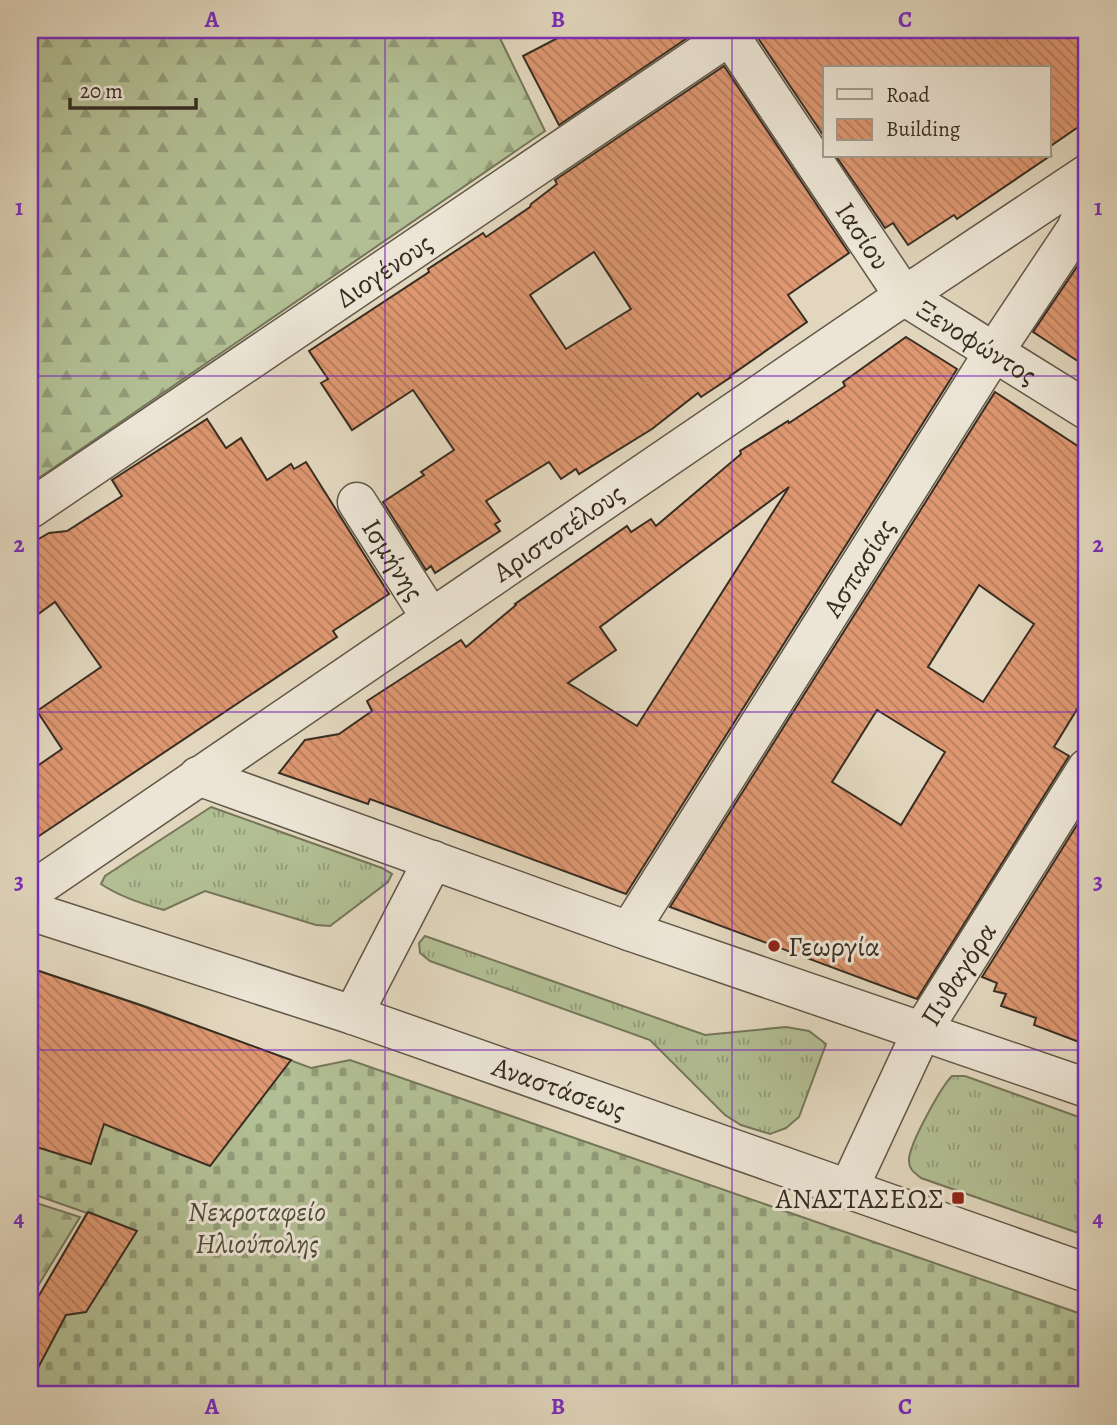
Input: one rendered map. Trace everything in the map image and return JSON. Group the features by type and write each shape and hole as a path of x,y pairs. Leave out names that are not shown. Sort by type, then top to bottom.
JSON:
{"street":[{"name":"Ιασίου","path":"734,33 904,296"},
{"name":"Διογένους","path":"30,509 734,33"},
{"name":"Αριστοτέλους","path":"30,892 1087,174"},
{"name":"Ασπασίας","path":"629,930 994,352 1076,229 1087,202"},
{"name":"Ξενοφώντος","path":"904,296 1087,410"},
{"name":"Ισμήνης","path":"357,502 431,618"},
{"name":"Πυθαγόρα","path":"848,1190 922,1031 1087,768"},
{"path":"198,776 629,930 1087,1088"},
{"path":"353,1015 433,860"},
{"name":"Αναστάσεως","path":"30,911 353,1015 1087,1273"}],"green space":[{"path":"30,30 496,30 545,131 30,484"},
{"path":"211,807 382,868 392,874 388,882 330,926 316,925 205,891 164,910 131,900 101,884 105,876"},
{"path":"425,936 705,1035 786,1027 809,1031 826,1044 799,1117 786,1128 770,1134 741,1125 725,1115 650,1040 430,961 420,953 419,943"},
{"name":"Νεκροταφείο Ηλιούπολης","path":"30,968 147,1007 311,1068 350,1060 1087,1316 1087,1395 30,1395 30,1311 87,1213 30,1193"},
{"path":"952,1076 965,1076 1087,1120 1087,1236 921,1178 913,1171 909,1161 910,1153 919,1130"},
{"path":"30,1201 80,1217 30,1299"}],"building":[{"path":"573,30 699,30 559,125 523,56"},
{"path":"760,30 1087,30 1087,121 1050,146 1050,66 823,66 823,135 758,38"},
{"path":"724,66 849,253 788,295 807,322 701,397 698,393 652,429 579,474 576,469 561,479 549,462 486,501 500,521 495,524 500,531 435,573 431,566 426,570 383,502 424,475 421,472 454,450 413,390 352,430 321,383 328,379 309,351 483,233 486,237 530,207 557,184 555,180","holes":["594,252 631,309 566,349 530,295"]},
{"path":"837,158 1047,158 957,219 954,215 908,245 893,223 885,228"},
{"path":"1087,252 1087,367 1033,332"},
{"path":"906,337 957,369 626,894 370,799 368,804 279,773 305,740 339,734 372,711 367,701 461,640 466,647 515,604 627,526 631,532 651,519 656,526 741,454 740,451 845,386 843,382","holes":["789,487 637,726 568,683 616,650 600,627"]},
{"path":"995,392 1087,452 1087,693 1054,747 1069,756 917,999 670,907","holes":["979,585 1034,624 983,702 928,667","877,710 945,752 901,825 832,782"]},
{"path":"207,419 226,448 241,438 267,480 291,464 294,469 306,462 389,594 333,631 337,637 30,842 30,771 62,749 37,711 101,667 55,602 30,620 30,544 49,533 67,531 122,496 112,480"},
{"path":"1087,809 1087,1045 1034,1025 1036,1018 1001,1006 1006,994 994,991 997,983 982,977"},
{"path":"30,968 291,1060 210,1166 104,1124 91,1164 30,1145"},
{"path":"88,1212 137,1231 86,1312 66,1315 30,1383 30,1311"}],"place":[{"name":"Γεωργία","path":"774,946"},
{"name":"ΑΝΑΣΤΑΣΕΩΣ","path":"958,1198"}]}
